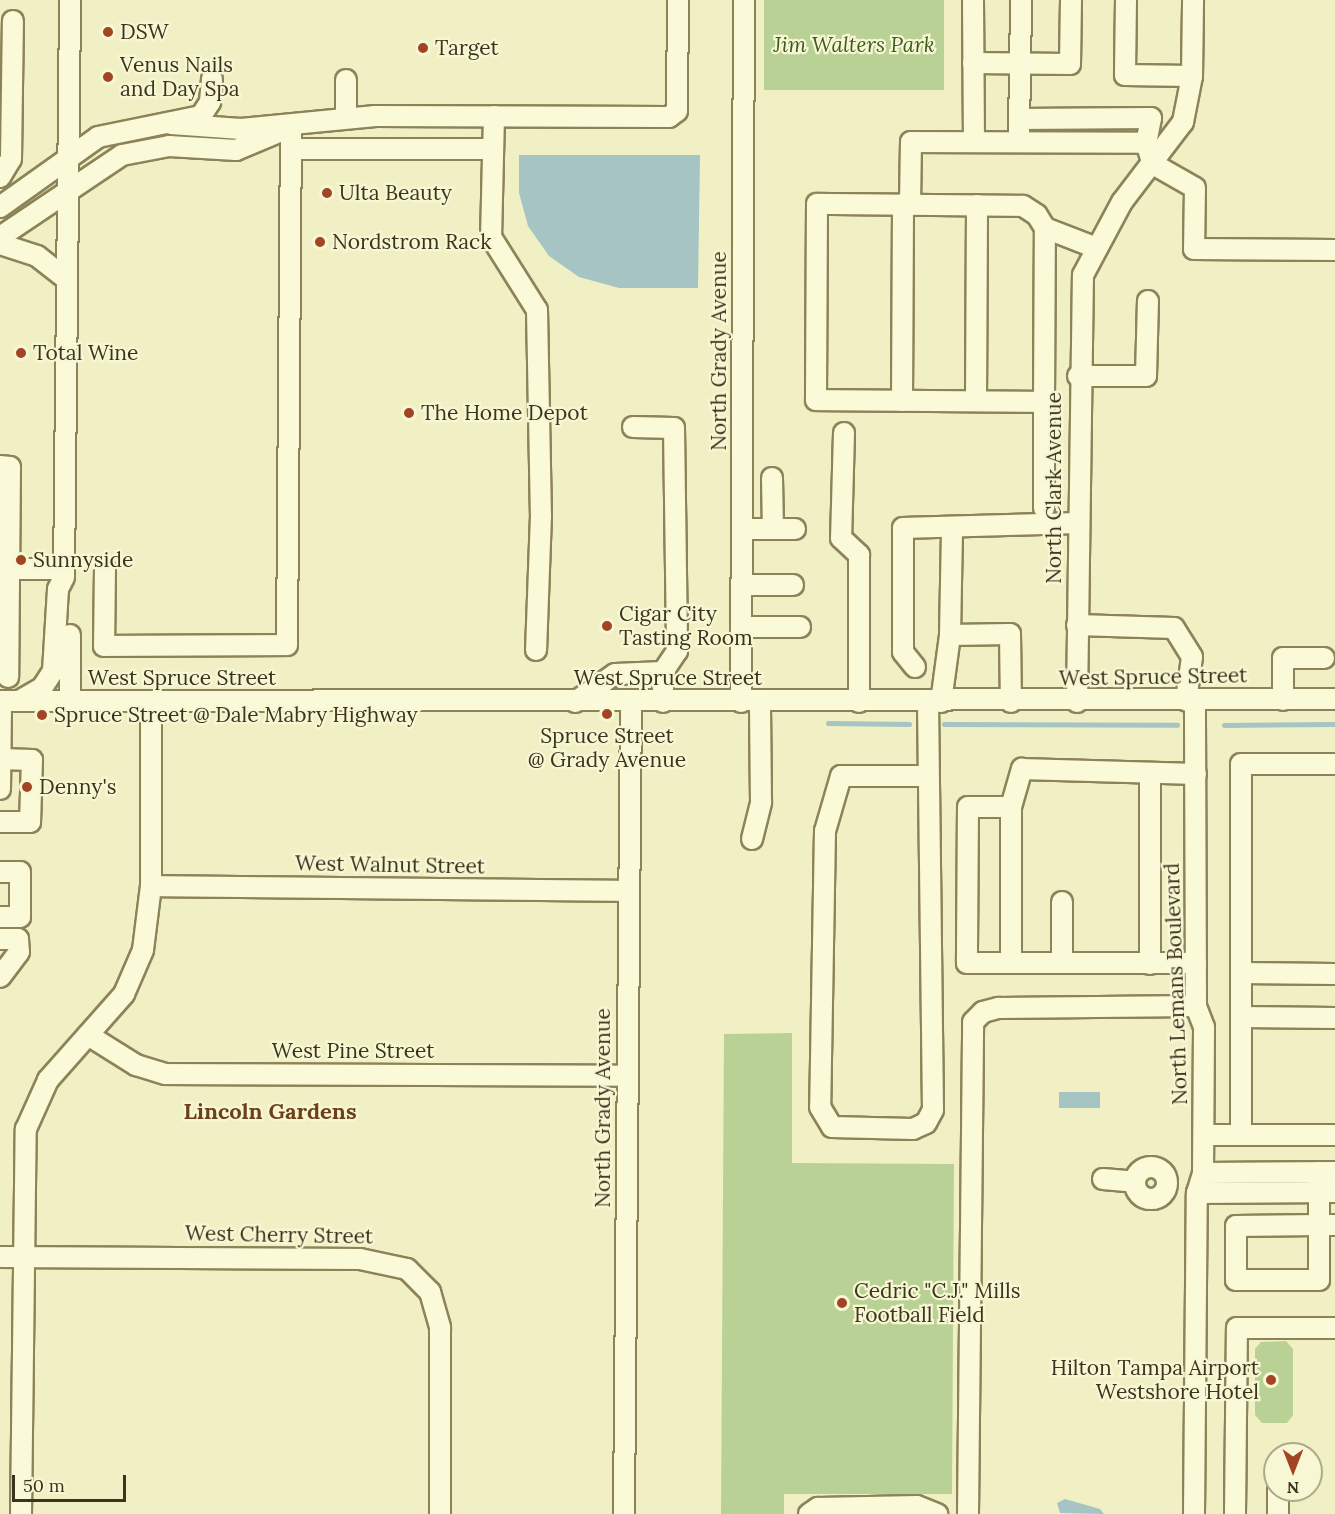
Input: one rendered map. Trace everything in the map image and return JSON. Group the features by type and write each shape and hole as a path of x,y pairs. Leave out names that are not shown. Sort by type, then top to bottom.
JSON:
{"street":[{"path":"70,0 64,573 70,590 70,702"},
{"path":"0,207 26,193 68,154 113,131 171,124 220,128 291,127 346,118 669,117 678,111 678,0"},
{"name":"North Grady Avenue","path":"744,0 741,627 761,802 752,838"},
{"path":"973,0 974,141"},
{"path":"1019,141 1020,0"},
{"path":"974,63 1070,64 1071,0"},
{"path":"1126,0 1125,75 1192,76"},
{"name":"North Clark Avenue","path":"1077,702 1078,376 1083,275 1094,247 1183,122 1192,76 1192,0"},
{"path":"0,177 10,159 13,21"},
{"path":"171,124 206,112 217,79 220,128 210,141 194,147"},
{"path":"346,80 346,118"},
{"path":"494,116 491,237 537,310 542,514 536,650"},
{"path":"1019,119 1150,118 1146,143 1153,164 1195,188 1194,249 1335,250"},
{"path":"0,237 122,155 194,147 236,150 291,127"},
{"path":"105,569 104,646 286,645 291,127"},
{"path":"902,401 906,205 911,142 1146,143"},
{"path":"291,149 494,149"},
{"path":"1078,419 1044,410 976,401 816,400 817,204 1023,206 1045,228 1094,247"},
{"path":"976,401 977,205"},
{"path":"1044,508 1045,228"},
{"path":"0,243 37,256 66,279"},
{"path":"1078,376 1146,376 1148,301"},
{"path":"633,427 674,428 677,651 663,672 663,702"},
{"path":"844,433 841,538 859,555 859,702"},
{"path":"0,466 10,466 8,676"},
{"path":"772,478 773,530"},
{"path":"915,667 903,652 903,528 1077,523"},
{"path":"926,776 841,776 825,831 820,1107 832,1127 913,1129 926,1123 933,1110 926,776 934,702 950,635 951,527"},
{"path":"742,530 795,530"},
{"path":"9,569 64,573"},
{"path":"0,789 0,759 7,701 42,688 53,671 58,589 64,573"},
{"path":"742,585 793,585"},
{"name":"North Lemans Boulevard","path":"1077,625 1174,628 1192,657 1191,701 1196,774 1196,1006 1204,1027 1204,1135 1200,1183 1194,1514"},
{"path":"741,627 800,627"},
{"path":"950,635 1010,634 1011,702"},
{"path":"1283,700 1283,658 1324,658"},
{"path":"575,702 615,674 663,672"},
{"name":"West Spruce Street","path":"7,701 631,703 1335,699"},
{"path":"21,1514 22,1159 34,1104 88,1035 124,994 135,971 148,929 151,886 151,702"},
{"name":"North Grady Avenue","path":"624,1514 631,703"},
{"path":"0,759 32,760 30,822 0,822"},
{"path":"1241,1135 1241,764 1335,764"},
{"path":"1011,963 1011,807 1022,769 1196,774"},
{"path":"1150,773 1150,964"},
{"path":"1011,807 968,807 968,963 1196,963"},
{"path":"0,872 20,872 20,917 0,917"},
{"name":"West Walnut Street","path":"151,886 629,891"},
{"path":"1062,902 1062,963"},
{"path":"0,976 19,952 9,939"},
{"path":"1241,973 1335,974"},
{"path":"968,1514 974,1022 983,1012 998,1008 1196,1006"},
{"path":"1241,1017 1335,1018"},
{"name":"West Pine Street","path":"88,1035 136,1065 166,1074 628,1076"},
{"path":"1204,1135 1335,1135"},
{"path":"1102,1179 1135,1182 1139,1172 1154,1167 1167,1183 1200,1183 1327,1192"},
{"path":"1200,1183 1327,1172 1327,1224 1319,1280 1236,1280 1236,1226 1327,1224"},
{"name":"West Cherry Street","path":"0,1257 360,1259 407,1269 430,1292 440,1328 440,1514"},
{"path":"1235,1514 1237,1328 1335,1328"},
{"path":"809,1514 818,1508 917,1506 937,1514"}],"green space":[{"name":"Jim Walters Park","path":"764,0 944,0 944,90 764,90"},
{"path":"792,1033 792,1163 954,1164 952,1494 784,1494 784,1514 721,1514 724,1034"},
{"path":"1286,1341 1293,1349 1293,1415 1287,1423 1262,1423 1255,1415 1255,1349 1261,1342"}],"water":[{"path":"519,155 700,155 698,288 619,288 579,277 549,256 528,226 519,193"},
{"path":"1059,1092 1100,1092 1100,1108 1059,1108"},
{"path":"1065,1499 1100,1509 1104,1514 1060,1513 1057,1503"}],"waterway":[{"path":"828,723 909,724"},
{"path":"944,724 1177,725"},
{"path":"1224,725 1335,724"}],"place":[{"name":"DSW","path":"108,32"},
{"name":"Target","path":"423,48"},
{"name":"Venus Nails and Day Spa","path":"108,77"},
{"name":"Ulta Beauty","path":"327,193"},
{"name":"Nordstrom Rack","path":"320,242"},
{"name":"Total Wine","path":"21,353"},
{"name":"The Home Depot","path":"409,413"},
{"name":"Sunnyside","path":"21,560"},
{"name":"Cigar City Tasting Room","path":"607,626"},
{"name":"Spruce Street @ Grady Avenue","path":"607,714"},
{"name":"Spruce Street @ Dale Mabry Highway","path":"42,715"},
{"name":"Denny's","path":"27,787"},
{"name":"Cedric \"C.J.\" Mills Football Field","path":"842,1303"},
{"name":"Hilton Tampa Airport Westshore Hotel","path":"1271,1380"}],"district":[{"name":"Lincoln Gardens","path":"270,1112"}]}
